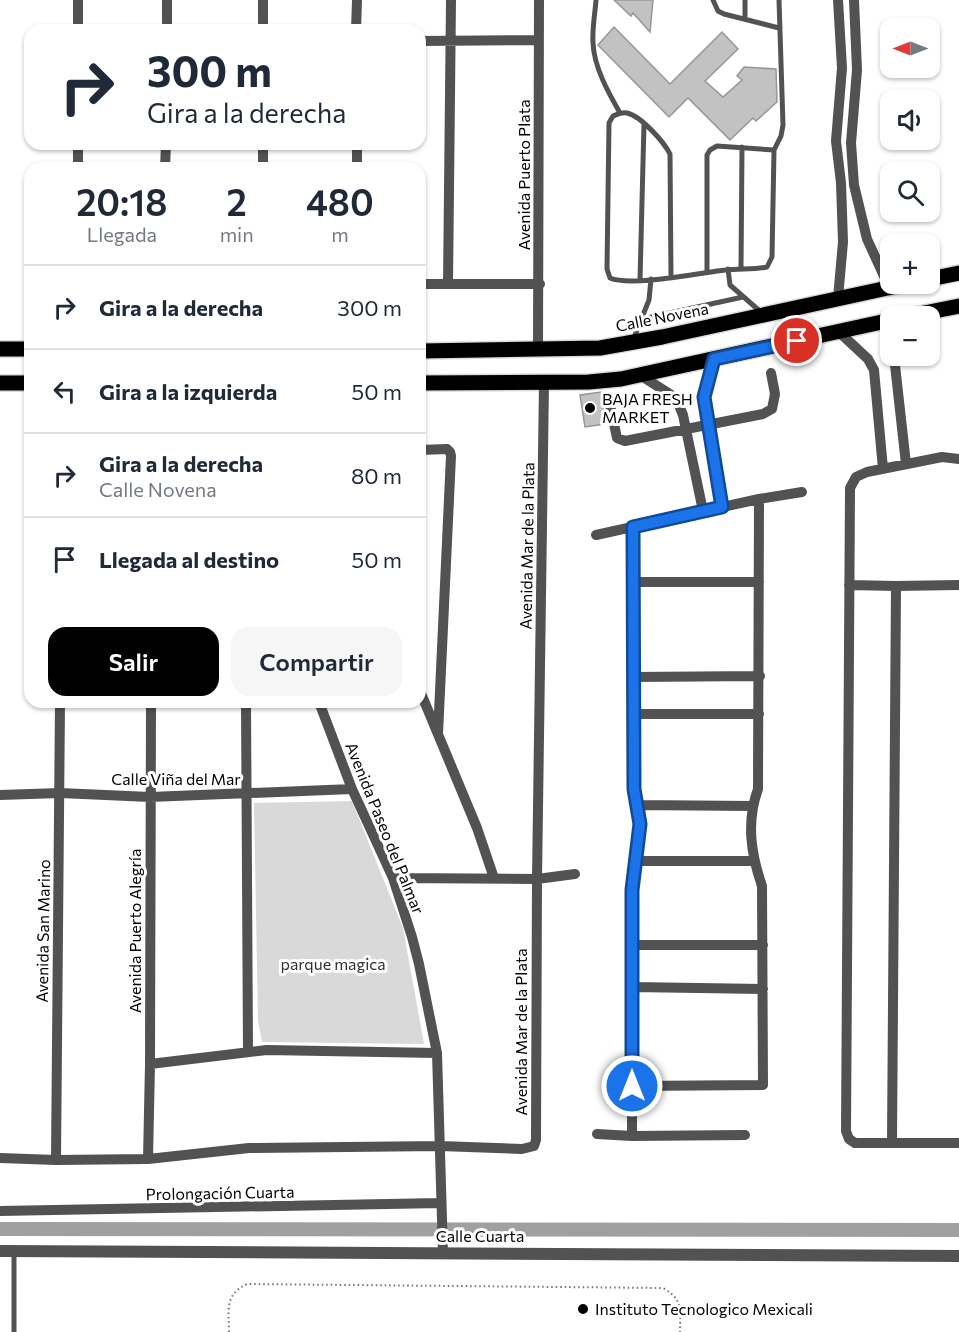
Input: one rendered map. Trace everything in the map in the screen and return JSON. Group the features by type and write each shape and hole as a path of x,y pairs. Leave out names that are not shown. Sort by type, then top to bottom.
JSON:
{"main road":[{"path":"940,277 959,273"},
{"name":"Calle Novena","path":"426,351 600,348 880,289"},
{"path":"940,310 959,306"},
{"path":"426,383 544,383 621,379 880,323"},
{"path":"0,349 24,349"},
{"path":"0,383 24,383"}],"street":[{"path":"78,0 78,24"},
{"path":"166,0 167,24"},
{"path":"263,0 263,24"},
{"path":"356,24 357,0"},
{"path":"448,284 451,0"},
{"name":"Avenida Puerto Plata","path":"538,350 540,284 539,0"},
{"path":"838,0 842,68 836,141 843,217 838,298"},
{"path":"854,0 857,70 851,143 854,185 867,239 880,267"},
{"path":"426,41 539,40"},
{"path":"842,68 857,70"},
{"path":"843,217 860,214"},
{"path":"426,284 540,284"},
{"path":"839,332 868,359 874,369 883,469"},
{"path":"714,359 704,397 722,507"},
{"path":"895,366 906,464"},
{"path":"610,405 617,438 625,441 708,425 763,414 772,409 775,394 771,373"},
{"path":"640,375 676,398 686,429 703,511"},
{"name":"Avenida Mar de la Plata","path":"0,1158 148,1159 249,1148 440,1146 522,1149 534,1146 536,1140 544,383"},
{"path":"877,390 898,387"},
{"path":"426,450 447,449 450,452 438,734"},
{"path":"959,459 942,457 867,472 856,477 850,488 846,1131 849,1139 855,1143 959,1143"},
{"path":"596,535 759,499 802,492"},
{"path":"632,1086 763,1085 762,886 753,861 751,843 752,806 758,789 759,499"},
{"path":"632,1136 632,890 640,824 634,789 633,527"},
{"path":"634,582 759,582"},
{"path":"849,585 959,585"},
{"path":"892,1143 896,586"},
{"path":"634,677 760,676"},
{"path":"426,705 477,828 494,878"},
{"name":"Avenida San Marino","path":"56,1160 60,708"},
{"name":"Avenida Puerto Alegría","path":"148,1159 151,708"},
{"path":"246,708 248,1051"},
{"name":"Avenida Paseo del Palmar","path":"321,708 352,789 393,878 412,937 437,1053 442,1246"},
{"path":"634,714 759,714"},
{"name":"Calle Viña del Mar","path":"0,795 60,793 150,797 352,789"},
{"path":"636,805 752,806"},
{"path":"636,861 753,861"},
{"path":"393,878 537,879 575,874"},
{"path":"632,945 763,945"},
{"path":"632,987 763,989"},
{"path":"150,1064 248,1051 437,1053"},
{"path":"597,1134 745,1135"},
{"name":"Prolongación Cuarta","path":"0,1211 440,1208"},
{"name":"Calle Cuarta","path":"0,1251 442,1246 959,1256"}],"lane":[{"path":"596,0 593,43 608,92 620,113"},
{"path":"713,0 718,11 779,28"},
{"path":"745,0 745,19"},
{"path":"671,278 670,154 666,146 644,124 630,114 620,113 613,116 609,123 607,269 610,278 619,282 671,278 728,269 767,267 771,262 774,150 781,136 783,124 779,0"},
{"path":"640,280 644,124"},
{"path":"707,272 707,155 717,146 774,150"},
{"path":"741,269 742,147"},
{"path":"728,269 730,285 764,314"},
{"path":"632,342 649,300 651,279"},
{"path":"642,319 743,297"},
{"path":"14,1332 15,1251"}],"path":[{"path":"229,1332 229,1299 237,1289 247,1284 258,1284 663,1288 674,1295 680,1303 680,1332"}],"green space":[{"name":"parque magica","path":"352,801 403,928 424,1044 262,1042 258,1021 254,803"}],"building":[{"path":"614,0 653,0 650,32 633,13 631,16"},
{"path":"614,27 670,84 722,32 738,49 705,81 723,97 742,80 737,76 744,67 776,69 777,102 756,121 753,118 730,140 688,98 669,117 598,45"},
{"name":"BAJA FRESH MARKET","path":"601,392 605,424 585,427 580,395"}],"waterway":[{"path":"0,1229 959,1230"}],"place":[{"name":"BAJA FRESH MARKET","path":"590,408"},
{"name":"Instituto Tecnologico Mexicali","path":"583,1309"}],"route":[{"path":"632,1086 632,890 640,824 634,789 633,527 722,507 704,397 714,359 797,341"}]}
